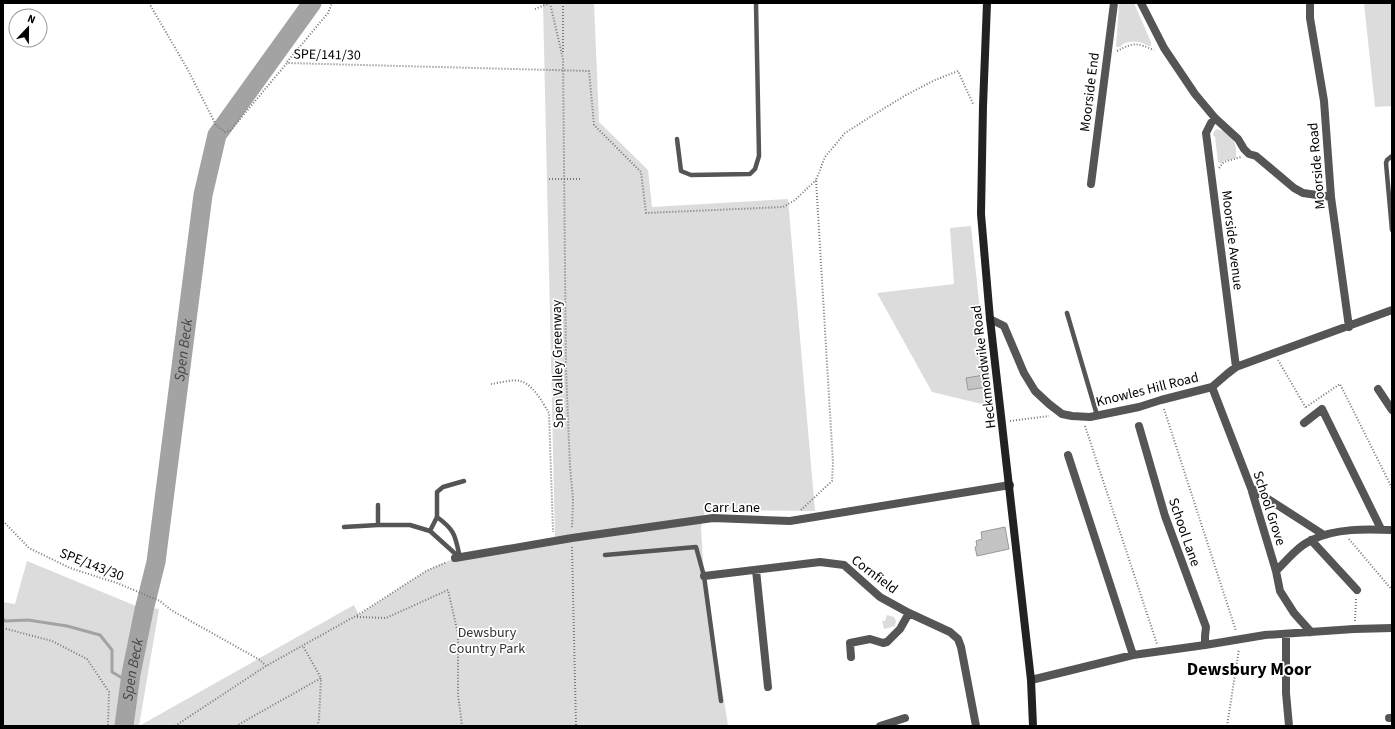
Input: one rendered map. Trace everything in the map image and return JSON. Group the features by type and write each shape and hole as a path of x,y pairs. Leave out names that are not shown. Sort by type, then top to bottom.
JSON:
{"main road":[{"name":"Heckmondwike Road","path":"988,3 983,106 981,214 990,319 1003,422 1031,680 1033,726"}],"street":[{"name":"Moorside End","path":"1091,184 1114,3"},
{"path":"1141,3 1164,48 1195,94 1216,118 1238,139 1244,149 1249,154 1256,156 1294,188 1303,193 1331,197"},
{"name":"Moorside Road","path":"1310,3 1310,18 1324,101 1331,197 1349,327"},
{"name":"Moorside Avenue","path":"1216,118 1210,123 1206,133 1236,367"},
{"name":"Knowles Hill Road","path":"1062,414 1082,417 1097,415 1139,407 1212,386 1236,367 1349,327 1392,310"},
{"path":"990,319 1004,326 1024,373 1034,391 1062,414"},
{"name":"School Grove","path":"1212,386 1251,488 1276,571 1280,591 1294,613 1311,632"},
{"path":"1378,389 1392,410"},
{"path":"1304,423 1322,410 1381,529"},
{"name":"School Lane","path":"1139,426 1165,516 1206,627 1204,636 1206,645"},
{"path":"1068,456 1133,655"},
{"name":"Carr Lane","path":"458,558 572,538 713,518 790,521 1010,485"},
{"path":"1251,488 1324,535"},
{"path":"1276,571 1310,540 1324,535 1347,531 1381,529 1392,530"},
{"path":"1310,540 1357,590"},
{"name":"Cornfield","path":"704,576 820,562 844,565 880,597 909,613 950,632 958,639 961,647 976,726"},
{"path":"756,570 768,687"},
{"path":"851,657 850,643 870,639 884,643 887,642 900,630 909,613"},
{"path":"1031,680 1133,655 1239,639 1311,632 1392,628"},
{"path":"1286,634 1286,694 1289,726"},
{"path":"880,726 905,718"}],"lane":[{"path":"677,140 681,171 691,175 750,174 755,169 759,156 756,3"},
{"path":"1392,156 1386,163 1392,230"},
{"path":"1067,313 1097,415"},
{"path":"430,531 437,517 437,492 443,486 464,481"},
{"path":"378,505 378,525"},
{"path":"437,517 453,531 456,540 458,558"},
{"path":"344,527 410,525 430,531 458,558"},
{"path":"605,555 696,547 704,576 721,701"}],"path":[{"name":"SPE/141/30","path":"148,3 188,70 216,125 225,132 230,131 286,63 589,71 594,125 641,172 646,213 783,207 795,200 816,180"},
{"path":"286,63 328,13 332,3"},
{"path":"535,9 550,3"},
{"name":"Spen Valley Greenway","path":"550,3 563,59 566,369 570,467 573,499 572,538 576,726"},
{"path":"563,3 563,59"},
{"path":"1107,54 1134,44 1156,50 1164,48"},
{"path":"790,521 832,481 833,464 816,180 825,157 845,133 876,113 935,80 958,71 974,106 983,106"},
{"path":"1210,169 1220,168 1224,162 1249,154"},
{"path":"550,179 581,179"},
{"path":"1275,354 1312,417"},
{"path":"491,384 520,381 531,387 549,413 554,541"},
{"path":"1306,407 1340,384 1392,488"},
{"path":"1161,400 1239,639 1239,649 1227,726"},
{"path":"1003,422 1062,414"},
{"path":"1082,417 1156,640 1158,651"},
{"name":"SPE/143/30","path":"3,521 29,548 70,568 117,583 160,601 171,610 260,660 266,666"},
{"path":"1347,531 1349,540 1392,590"},
{"path":"174,726 266,666 355,617 426,571 458,558"},
{"path":"355,617 386,618 448,590 458,634 458,694 462,726"},
{"path":"1354,629 1357,590"},
{"path":"3,628 52,641 87,659 109,692 108,726"},
{"path":"303,646 321,678 319,720 317,726"},
{"path":"236,726 321,678"}],"green space":[{"name":"Dewsbury Country Park","path":"543,3 594,3 599,122 648,170 652,207 788,199 815,511 705,510 701,528 704,576 728,725 139,726 354,605 359,615 426,571 455,558 555,541"},
{"path":"1119,3 1134,3 1151,42 1151,46 1140,42 1133,42 1124,43 1120,47 1116,47"},
{"path":"1364,3 1392,3 1392,106 1375,107"},
{"path":"1217,129 1223,131 1225,130 1228,133 1233,139 1236,149 1236,158 1224,161 1222,164 1218,162 1215,137 1213,135 1214,131"},
{"path":"971,226 990,406 932,392 877,293 954,284 950,228"},
{"path":"27,561 136,606 159,609 139,726 3,726 3,602 15,604"},
{"path":"887,615 894,617 896,621 895,626 884,629 882,621 885,621"}],"building":[{"path":"984,375 987,387 968,390 966,378"},
{"path":"1005,527 1009,549 977,556 975,547 977,546 976,541 982,539 981,532"}],"waterway":[{"name":"Spen Beck","path":"124,726 131,674 144,610 156,562 203,195 217,135 312,3"},
{"path":"3,619 5,621 28,620 67,626 100,635 112,650 112,672 129,682"}],"district":[{"name":"Dewsbury Moor","path":"1249,669"}]}
